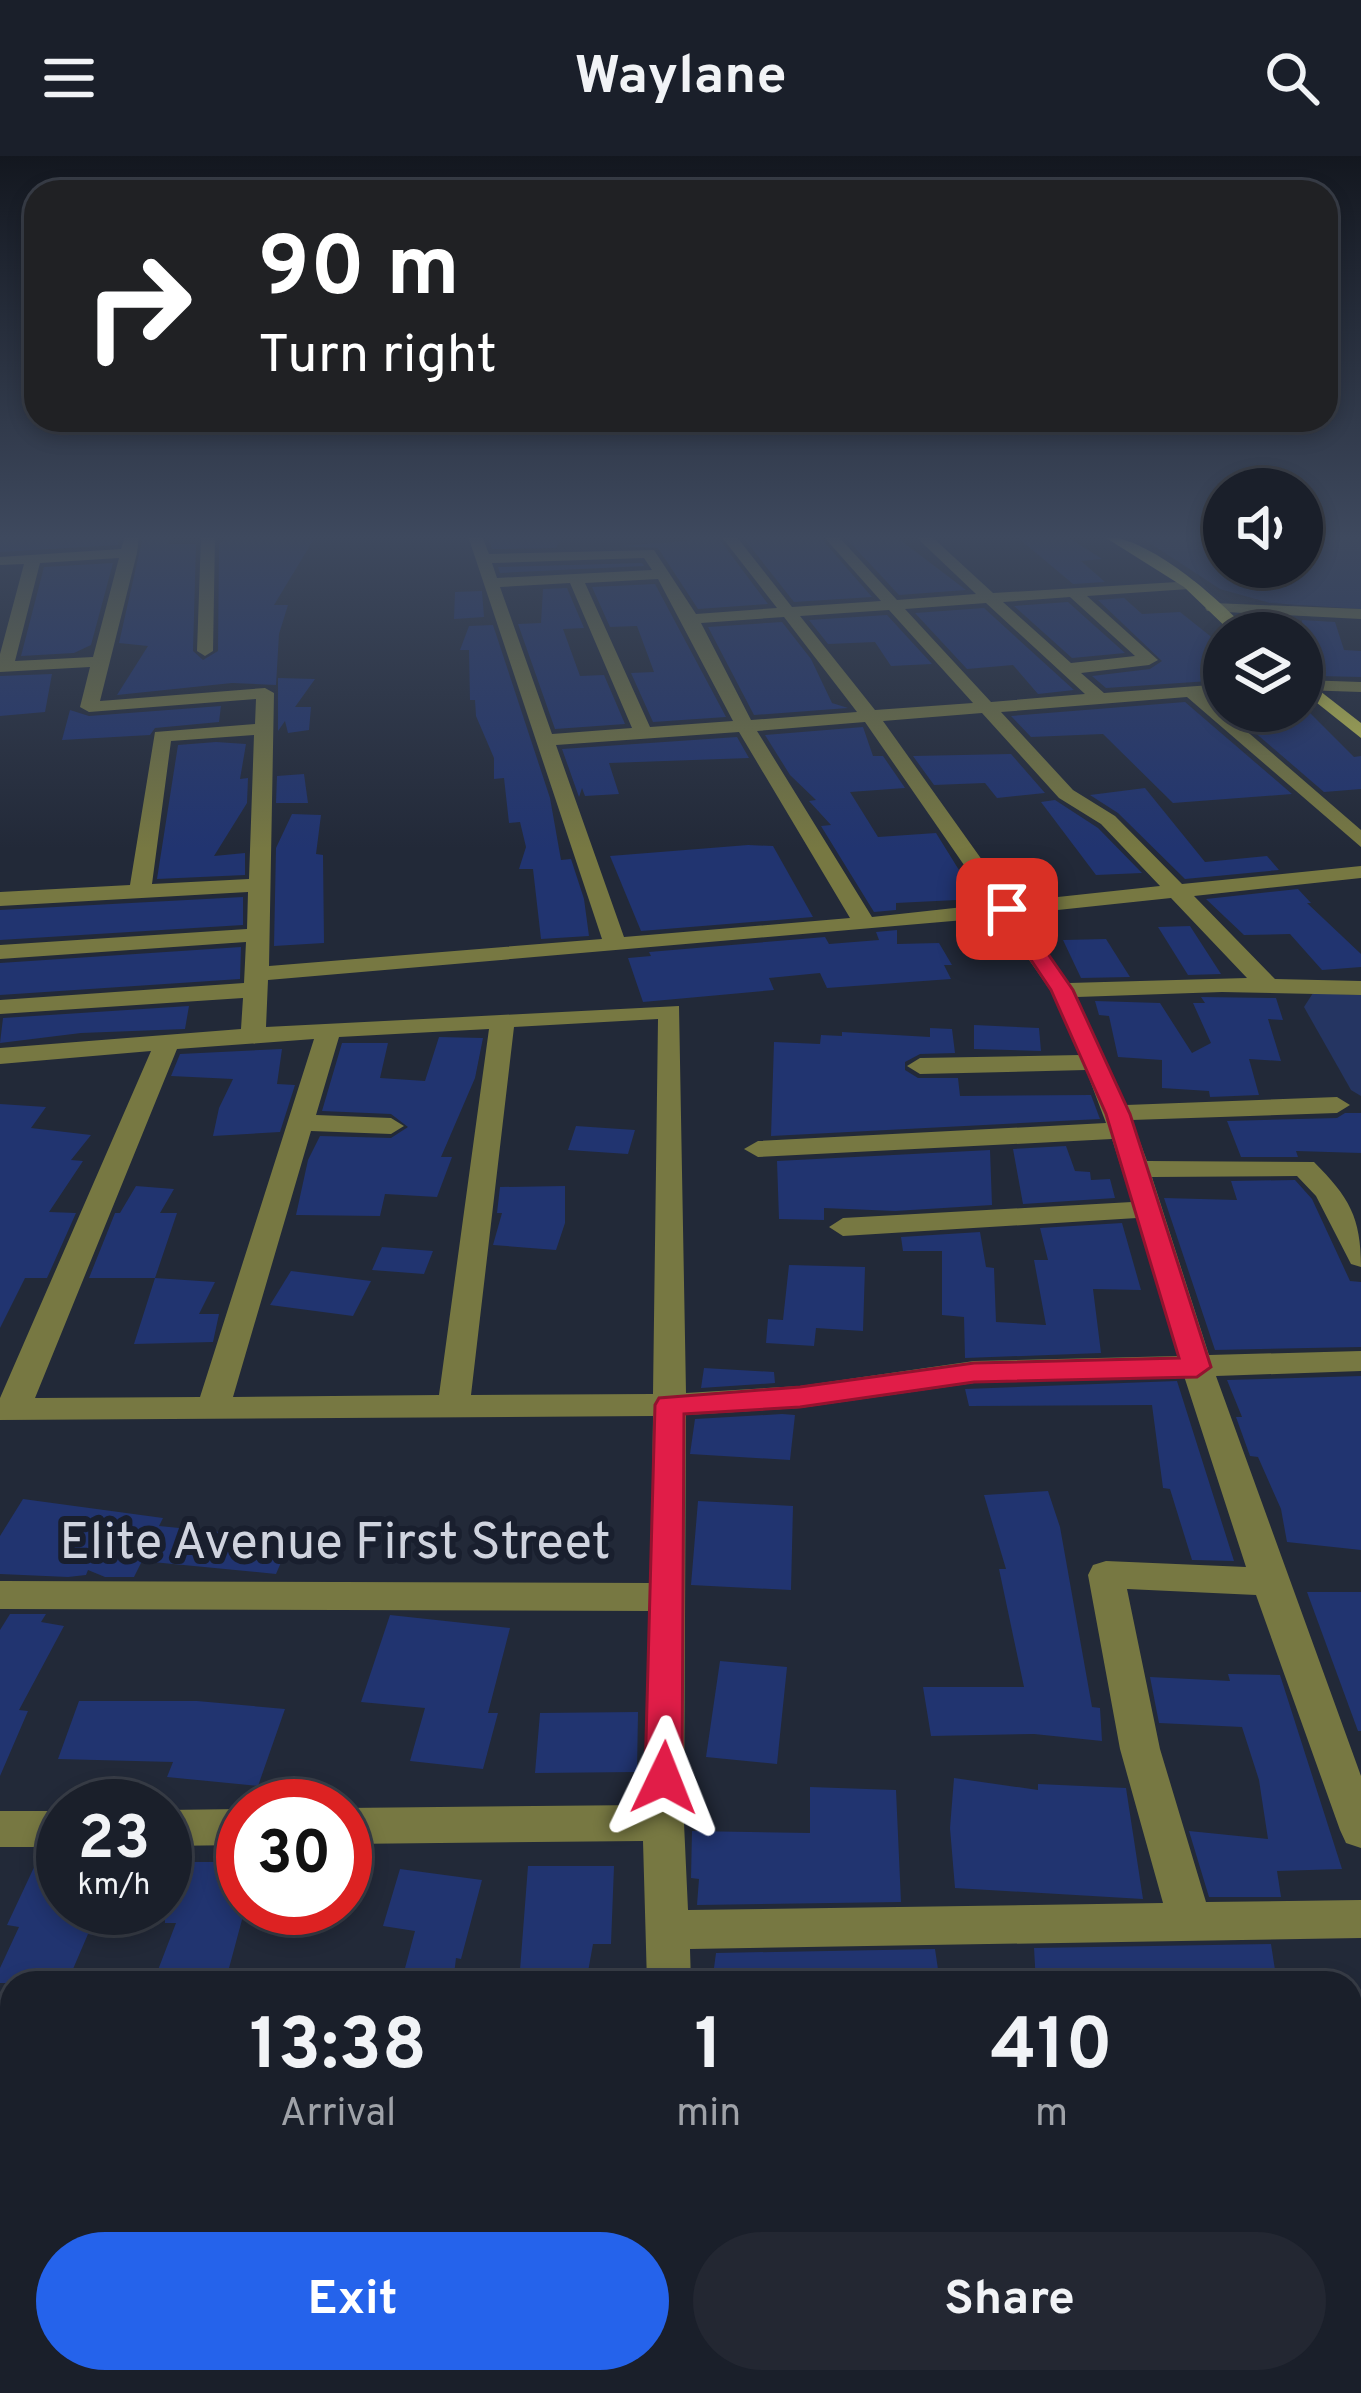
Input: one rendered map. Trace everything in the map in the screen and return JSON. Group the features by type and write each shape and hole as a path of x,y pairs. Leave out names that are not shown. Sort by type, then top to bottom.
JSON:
{"main road":[{"path":"1323,701 1361,732"}],"street":[{"path":"104,640 89,706 265,692 253,1035"},
{"path":"205,640 205,651"},
{"path":"510,640 615,944"},
{"path":"603,640 643,733"},
{"path":"702,640 746,727 866,924"},
{"path":"811,640 872,717 1062,990 1121,1122 1269,1582 1361,1830"},
{"path":"924,640 1066,794 1108,820 1268,986"},
{"path":"1034,640 1099,698"},
{"path":"1066,669 1150,660 1128,640"},
{"path":"2,667 98,662"},
{"path":"1323,685 1361,687"},
{"path":"542,740 1203,690"},
{"path":"1190,691 1361,841"},
{"path":"140,891 162,736 266,729"},
{"path":"0,1007 1361,872"},
{"path":"0,899 260,885"},
{"path":"0,952 256,935"},
{"path":"1062,990 1361,988"},
{"path":"0,1056 253,1035 670,1011 669,1597 663,1823 668,1971"},
{"path":"454,1404 503,1020"},
{"path":"213,1408 329,1030"},
{"path":"167,1042 7,1409 670,1405 800,1397 974,1372 1361,1361"},
{"path":"920,1066 1092,1062"},
{"path":"758,1149 1337,1105"},
{"path":"299,1123 391,1126"},
{"path":"1137,1168 1304,1168 1328,1192 1361,1258"},
{"path":"843,1227 1151,1209"},
{"path":"1189,1919 1140,1749 1106,1575 1269,1582"},
{"name":"Elite Avenue First Street","path":"0,1595 669,1597"},
{"path":"372,1826 663,1823"},
{"path":"0,1829 36,1829"},
{"path":"664,1930 1361,1919"}],"shaded area":[{"path":"1313,993 1361,995 1361,1096 1351,1090 1304,1007"}],"building":[{"path":"25,640 92,640 74,653 21,656"},
{"path":"193,640 193,651 203,660 218,651 218,640 279,640 276,685 232,683 117,695 148,646 119,643"},
{"path":"464,640 498,640 550,798 561,860 571,859 584,899 589,936 541,939 533,869 519,869 526,847 520,822 509,823 504,778 494,779 494,758 476,716 475,700 470,700 469,650 460,650"},
{"path":"524,640 567,640 580,676 604,675 625,724 555,729"},
{"path":"642,640 685,640 726,717 653,722 631,673 654,672"},
{"path":"715,640 796,640 832,703 848,708 754,715"},
{"path":"825,640 910,640 932,664 891,666 875,642"},
{"path":"940,640 1020,640 1074,690 1038,694 1013,665 967,669"},
{"path":"1052,640 1111,640 1125,653 1072,658"},
{"path":"1140,640 1203,640 1203,681 1106,688 1092,676 1150,669 1162,661"},
{"path":"1323,640 1341,640 1344,650 1361,651 1361,677 1323,676"},
{"path":"52,674 45,712 0,716 0,676"},
{"path":"278,678 315,679 295,707 311,707 309,730 288,733 285,721 278,731"},
{"path":"1185,702 1203,717 1203,732 1220,732 1292,794 1173,803 1103,734 1031,737 1011,716"},
{"path":"221,706 219,722 155,728 150,735 62,740 70,710 89,716"},
{"path":"1323,726 1354,757 1361,756 1361,789 1324,792 1254,732 1323,732"},
{"path":"863,727 873,756 883,756 905,788 850,792 878,837 936,833 977,899 896,903 896,910 874,912 821,826 831,825 809,801 816,800 790,775 765,735"},
{"path":"737,737 749,758 609,763 619,794 585,796 582,788 579,797 562,749"},
{"path":"246,744 240,779 248,778 247,803 214,856 245,853 245,875 157,879 178,745"},
{"path":"1011,754 1045,793 997,798 985,783 934,785 913,756"},
{"path":"304,774 308,803 276,803 277,776"},
{"path":"1145,788 1205,862 1267,856 1279,870 1185,879 1118,813 1090,795"},
{"path":"1055,800 1098,828 1142,873 1096,875 1041,802"},
{"path":"292,814 321,815 316,854 323,855 324,943 274,946 276,848"},
{"path":"773,846 813,917 641,931 610,856"},
{"path":"1298,889 1361,954 1361,967 1322,970 1290,934 1244,935 1206,899"},
{"path":"243,897 243,925 0,940 0,910"},
{"path":"1190,926 1221,974 1188,975 1158,927"},
{"path":"897,930 897,944 939,943 952,965 944,965 951,979 827,988 820,973 769,978 774,990 643,1002 628,958 651,956 649,952 825,937 829,944 879,940 876,932"},
{"path":"1106,939 1130,977 1081,978 1063,940"},
{"path":"241,947 240,979 0,995 0,963"},
{"path":"1201,997 1276,998 1283,1020 1268,1019 1281,1061 1249,1059 1259,1095 1210,1097 1209,1091 1162,1088 1162,1060 1118,1057 1109,1016 1099,1015 1095,1001 1160,1003 1192,1053 1211,1043 1193,1003 1205,1003"},
{"path":"189,1006 185,1029 81,1033 0,1043 3,1018"},
{"path":"974,1025 1039,1028 1041,1051 974,1049"},
{"path":"930,1028 952,1029 955,1053 920,1054 905,1062 905,1070 918,1078 958,1078 960,1096 1091,1095 1100,1119 771,1136 774,1042 820,1044 821,1035 842,1036 842,1032 930,1037"},
{"path":"439,1037 483,1038 475,1078 441,1157 452,1157 437,1197 385,1194 380,1216 296,1215 308,1160 320,1136 391,1138 408,1127 391,1114 322,1111 342,1043 388,1043 380,1078 425,1081"},
{"path":"282,1049 277,1084 295,1085 280,1132 213,1136 219,1108 233,1079 171,1076 180,1054"},
{"path":"0,1104 46,1107 31,1128 91,1135 71,1160 83,1161 49,1212 76,1213 47,1278 25,1278 0,1328"},
{"path":"1361,1113 1361,1153 1296,1151 1298,1157 1241,1157 1227,1121 1337,1118"},
{"path":"576,1126 635,1130 628,1154 568,1150"},
{"path":"1066,1146 1075,1171 1090,1172 1091,1180 1110,1179 1115,1198 1023,1204 1013,1149"},
{"path":"990,1150 992,1205 895,1211 824,1208 824,1220 779,1219 777,1161"},
{"path":"1295,1180 1312,1199 1350,1281 1361,1282 1361,1347 1215,1350 1164,1198 1237,1200 1231,1181"},
{"path":"136,1186 174,1189 160,1213 177,1213 155,1278 89,1278 115,1213 120,1213"},
{"path":"565,1186 565,1223 556,1250 493,1245 502,1213 497,1213 500,1187"},
{"path":"1122,1223 1141,1290 1093,1289 1101,1353 965,1358 964,1317 942,1315 942,1251 903,1251 901,1237 980,1232 986,1267 994,1268 996,1322 1046,1325 1034,1260 1048,1260 1040,1228"},
{"path":"382,1247 433,1251 424,1274 372,1270"},
{"path":"789,1265 865,1267 863,1331 816,1328 814,1346 766,1343 768,1319 783,1320"},
{"path":"291,1271 371,1281 353,1316 270,1305"},
{"path":"155,1278 215,1282 199,1314 219,1314 213,1342 134,1344"},
{"path":"704,1368 774,1372 775,1383 701,1388"},
{"path":"1361,1376 1361,1550 1287,1542 1281,1509 1258,1457 1250,1456 1236,1417 1242,1417 1227,1380"},
{"path":"1177,1381 1234,1561 1192,1560 1170,1489 1163,1488 1152,1405 969,1406 965,1389"},
{"path":"795,1415 790,1460 690,1454 695,1419"},
{"path":"1048,1491 1060,1527 1092,1707 1100,1708 1102,1741 1034,1734 931,1736 923,1687 1024,1687 999,1569 1006,1569 984,1495"},
{"path":"23,1499 163,1518 159,1526 291,1539 276,1574 142,1561 134,1577 105,1577 88,1570 86,1575 68,1577 0,1574 0,1536"},
{"path":"698,1501 793,1506 791,1590 691,1585"},
{"path":"1307,1592 1361,1592 1361,1731 1358,1731"},
{"path":"10,1614 46,1614 41,1622 64,1626 19,1710 28,1711 0,1776 0,1630"},
{"path":"390,1615 510,1628 488,1713 498,1713 483,1769 410,1761 425,1708 361,1702"},
{"path":"720,1661 787,1667 777,1764 706,1757"},
{"path":"1228,1674 1280,1675 1342,1869 1277,1871 1281,1897 1209,1897 1189,1831 1268,1839 1259,1780 1242,1727 1159,1723 1150,1677 1230,1681"},
{"path":"79,1701 197,1701 285,1709 260,1779 216,1782 167,1777 173,1762 58,1759"},
{"path":"638,1712 637,1772 535,1773 540,1713"},
{"path":"954,1778 1038,1790 1038,1784 1126,1788 1143,1899 955,1888 950,1828"},
{"path":"810,1787 896,1790 901,1902 697,1905 699,1879 691,1878 692,1831 810,1833"},
{"path":"192,1862 216,1862 216,1935 238,1935 228,1971 158,1971 171,1935 192,1935"},
{"path":"36,1863 36,1935 88,1935 72,1971 0,1968 19,1927 7,1925"},
{"path":"528,1866 614,1866 611,1944 593,1944 588,1971 520,1971"},
{"path":"400,1869 482,1880 454,1971 404,1971 415,1931 383,1926"},
{"path":"1271,1944 1275,1971 1035,1971 1034,1948"},
{"path":"935,1949 938,1971 714,1971 716,1953"}],"route":[{"path":"664,1778 670,1405 800,1397 974,1372 1197,1367 1118,1114 1062,990 1007,909"}]}
